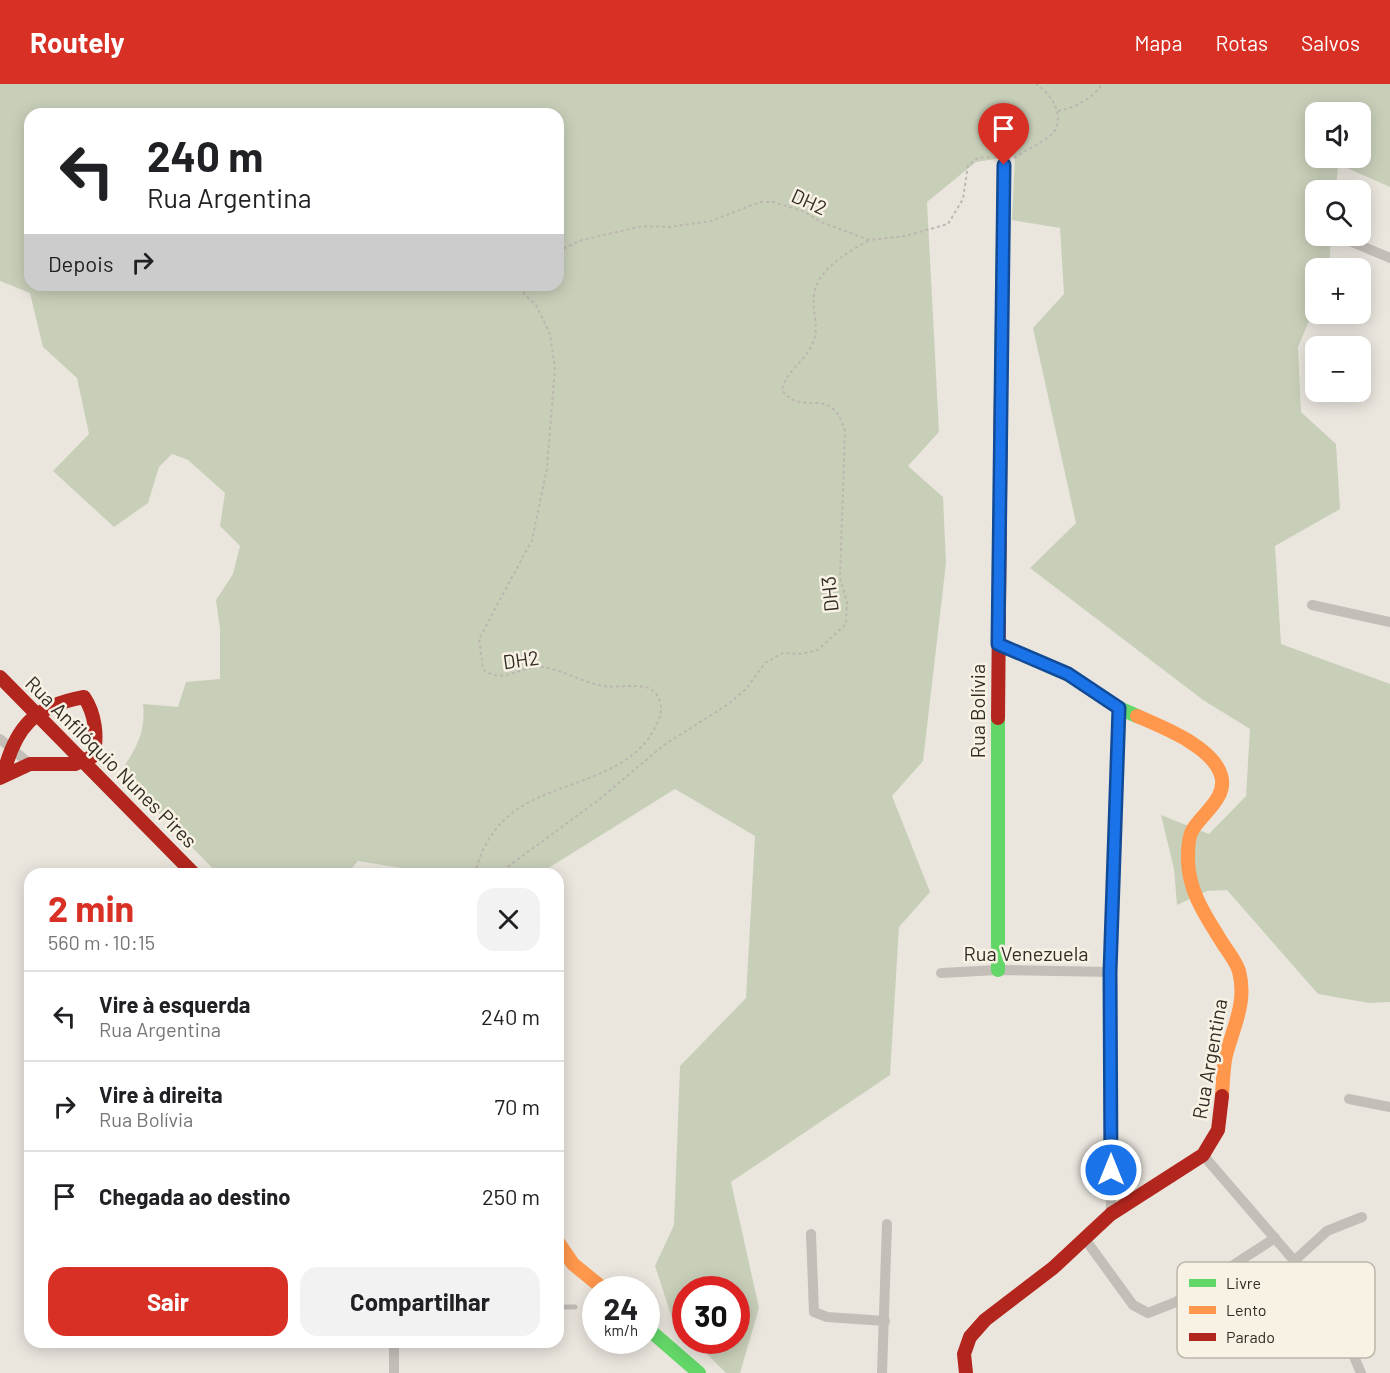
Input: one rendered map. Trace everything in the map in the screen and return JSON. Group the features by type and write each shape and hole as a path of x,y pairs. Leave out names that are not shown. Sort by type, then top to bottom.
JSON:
{"street":[{"name":"Rua Bolívia","path":"998,970 998,644 1004,165"},
{"path":"1362,246 1390,258"},
{"path":"1312,605 1390,622"},
{"name":"Rua Argentina","path":"966,1373 964,1354 970,1336 985,1320 1053,1268 1111,1214 1203,1155 1218,1130 1226,1056 1241,1011 1242,989 1238,968 1201,908 1191,884 1189,866 1191,831 1218,797 1222,787 1221,774 1210,758 1179,734 1119,708 1068,674 998,644"},
{"name":"Rua Anfilóquio Nunes Pires","path":"0,677 188,868"},
{"path":"84,697 89,704 96,741 95,751 84,763 74,765 30,764 1,777 5,744 34,713 54,703 84,697"},
{"path":"1111,1214 1110,972 1119,708"},
{"path":"5,744 30,764"},
{"name":"Rua Venezuela","path":"941,973 998,970 1110,972"},
{"path":"1349,1099 1390,1107"},
{"path":"1203,1155 1294,1261 1327,1231 1362,1217"},
{"path":"882,1373 887,1224"},
{"path":"811,1234 814,1312 827,1317 885,1321"},
{"path":"1238,1262 1275,1238"},
{"path":"1085,1239 1133,1305 1148,1313 1177,1301"},
{"path":"564,1251 573,1264 588,1276"},
{"path":"564,1261 573,1264"},
{"path":"660,1339 699,1373"},
{"path":"394,1348 394,1373"},
{"path":"1354,1358 1361,1373"}],"lane":[{"path":"564,1307 575,1307"}],"path":[{"path":"1004,165 1053,134 1058,111 1045,90 1036,84"},
{"path":"1058,111 1074,107 1097,92 1102,84"},
{"name":"DH2","path":"564,248 582,240 643,226 669,227 711,221 760,202 774,202 803,211 820,222 869,240 905,236 948,224 963,199 968,165 978,158 994,157 1004,165"},
{"name":"DH3","path":"506,868 601,798 664,745 727,705 747,689 765,663 783,653 801,654 818,650 846,624 847,602 840,578 844,431 840,413 825,403 805,403 787,398 782,390 784,380 812,345 818,322 814,294 822,277 842,256 869,240"},
{"name":"DH2","path":"476,868 479,856 494,831 512,813 600,773 639,749 652,733 662,708 659,696 647,687 601,686 541,667 526,668 500,677 491,676 483,669 479,639 532,540 547,468 555,368 550,333 536,305 522,291"}],"green space":[{"path":"0,84 1390,84 1390,187 1347,168 1371,168 1371,102 1305,102 1305,168 1338,168 1337,180 1305,180 1305,246 1330,246 1330,258 1305,258 1305,324 1308,324 1298,347 1301,412 1336,444 1340,509 1275,546 1281,644 1390,684 1390,1002 1369,1003 1318,994 1227,890 1207,891 1177,905 1174,869 1161,815 1209,834 1246,796 1250,729 1203,700 1030,568 1076,523 1033,328 1064,294 1060,228 1012,220 1015,156 976,162 927,202 939,432 908,466 943,497 946,563 923,761 892,796 930,892 899,927 890,1075 731,1182 759,1308 750,1339 750,1276 672,1276 672,1318 655,1266 674,1225 680,1066 746,998 755,836 675,789 549,868 401,868 358,861 352,868 212,868 120,773 139,740 144,715 143,704 178,707 186,682 220,679 220,629 216,600 233,574 240,546 220,526 225,493 188,460 172,454 159,467 148,503 114,527 53,471 89,434 77,378 43,347 30,293 25,291 564,291 564,108 24,108 24,291 0,281"},
{"path":"707,1354 746,1354 740,1373 726,1373"}],"traffic: fast":[{"path":"1001,390 1004,165"},
{"path":"998,644 1068,674 1119,708 1137,716"},
{"path":"998,718 998,970"},
{"path":"660,1339 699,1373"}],"traffic: slow":[{"path":"1137,716 1197,746 1208,755 1221,775 1222,783 1218,798 1192,832 1188,856 1191,881 1199,904 1236,964 1241,982 1241,1003 1225,1060 1222,1096"},
{"path":"564,1251 573,1264 588,1276"}],"traffic: jam":[{"path":"998,718 1001,390"},
{"path":"0,677 188,868"},
{"path":"0,778 30,764 75,764 92,757 95,726 84,697 52,706 29,722 14,744 3,776"},
{"path":"966,1373 964,1354 970,1337 985,1320 1053,1268 1111,1214 1203,1155 1218,1130 1222,1096"}],"route":[{"path":"1004,165 998,644 1068,674 1119,708 1110,972 1111,1170"}]}
